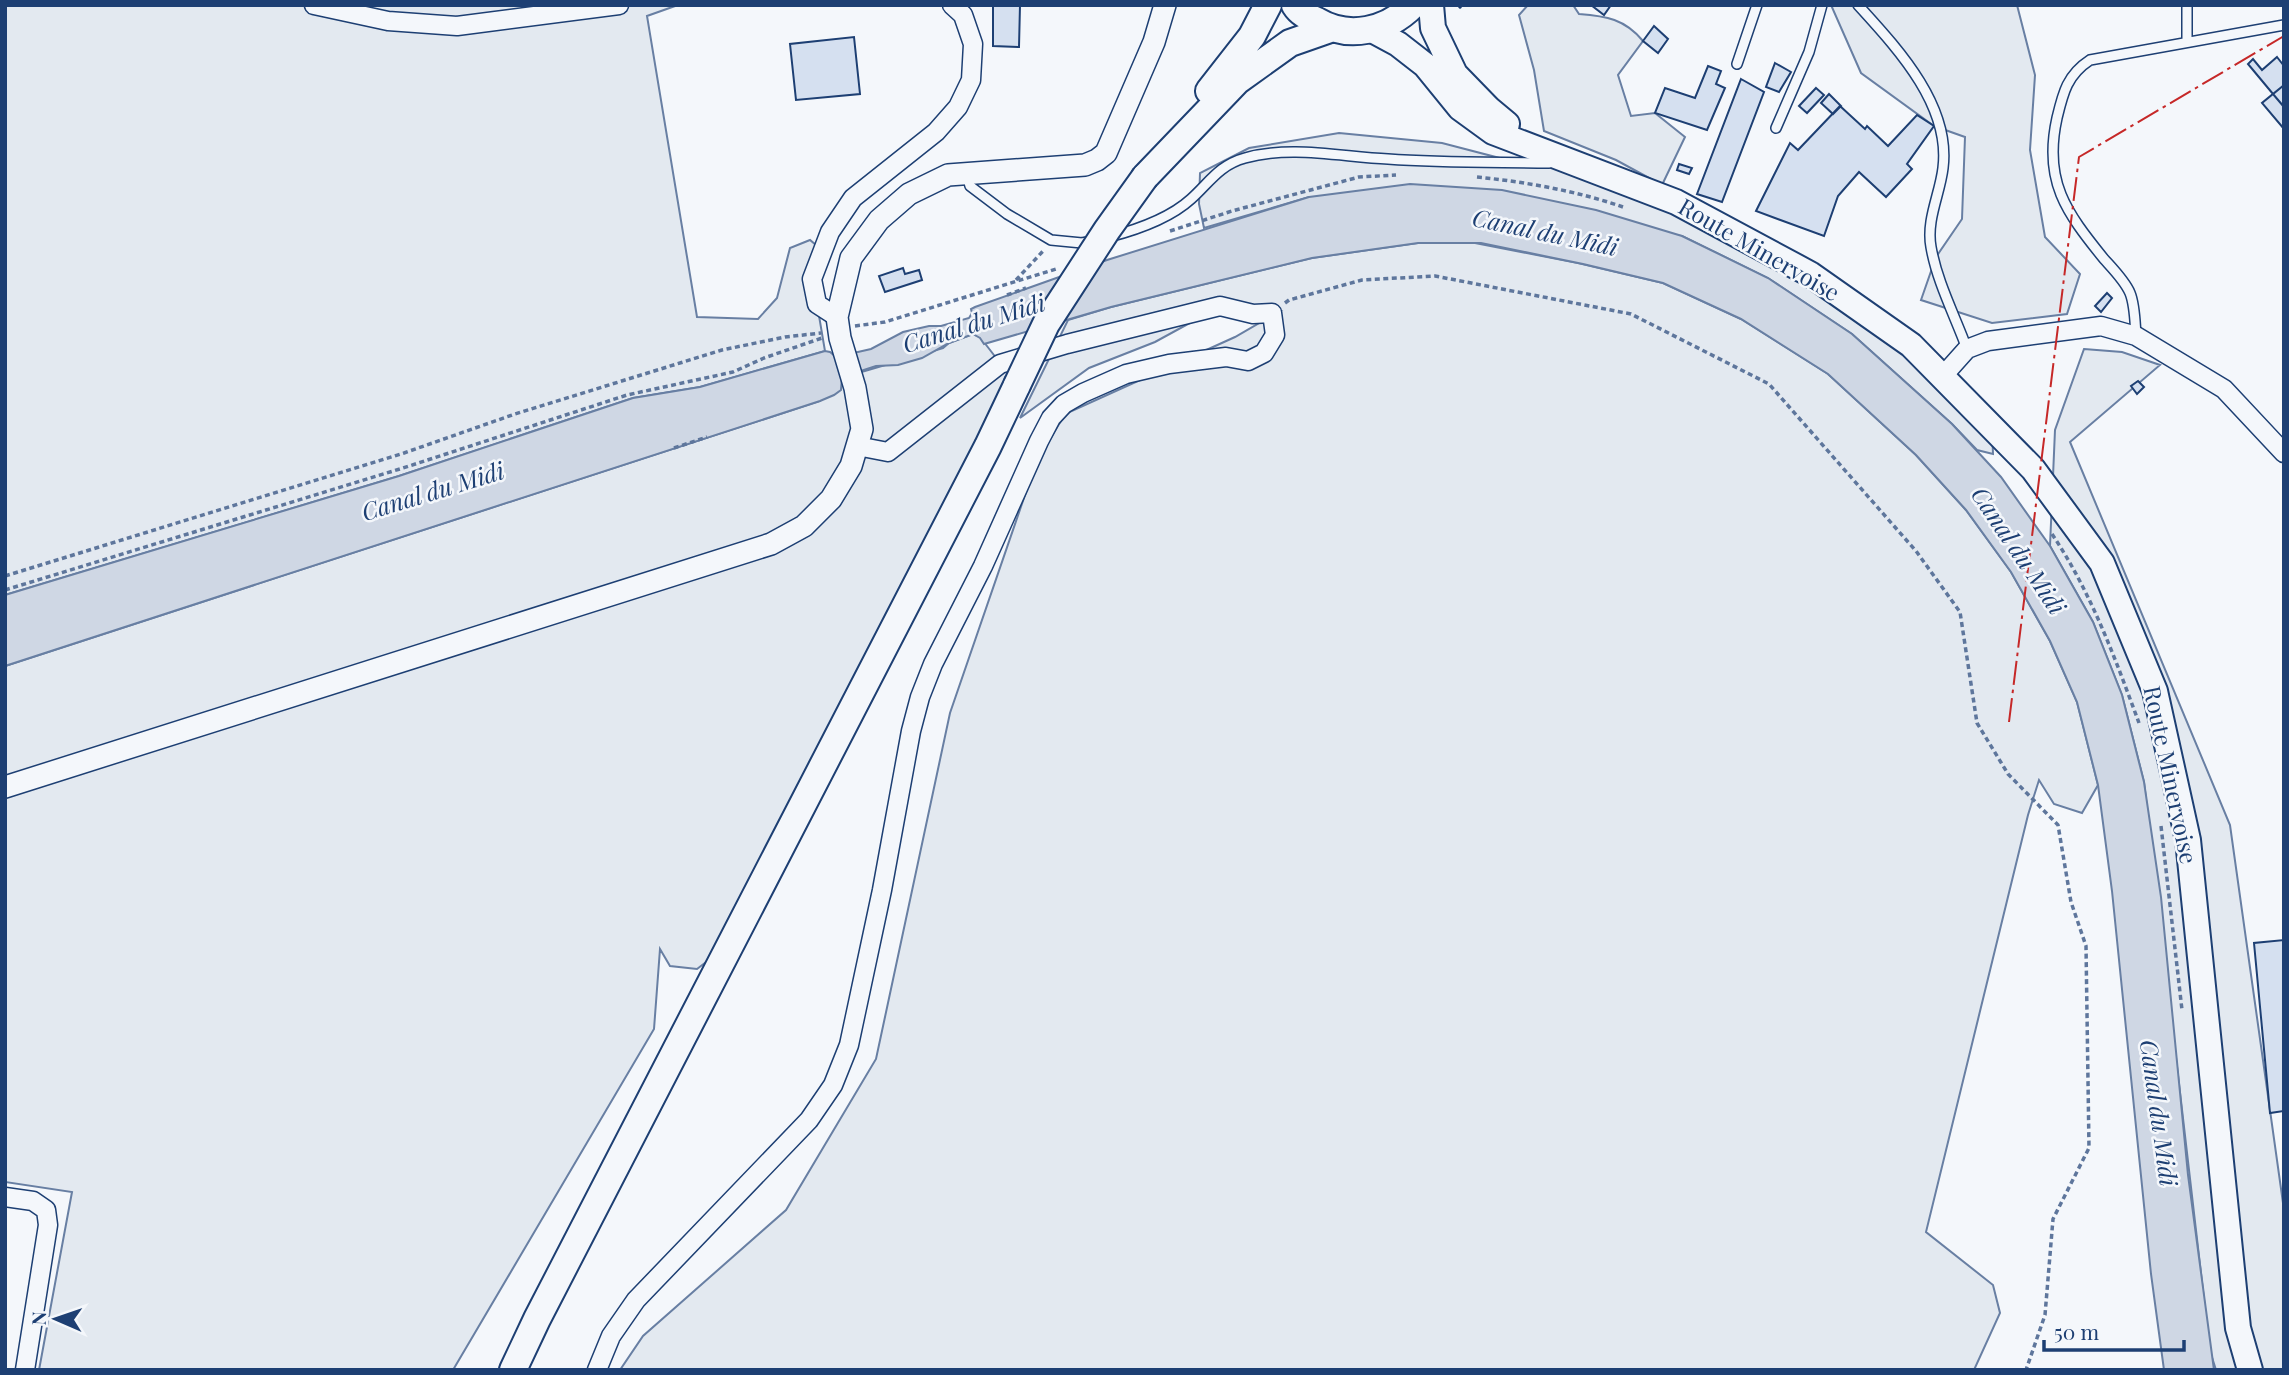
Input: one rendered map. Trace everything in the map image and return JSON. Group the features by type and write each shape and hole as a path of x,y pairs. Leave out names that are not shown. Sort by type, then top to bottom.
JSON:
{"main road":[{"path":"1179,140 1200,101 1252,36 1268,5"},
{"path":"1295,5 1299,11 1330,29 1347,32 1372,30 1403,15 1413,5"},
{"path":"1432,5 1433,28 1455,74 1489,109 1537,149"},
{"path":"513,1370 543,1307 988,446 1046,324 1145,177 1179,140 1237,81 1290,43 1330,29"},
{"name":"Route Minervoise","path":"1372,30 1398,44 1425,65 1460,108 1493,132 1676,202 1811,274 1911,345 2032,469 2102,563 2155,691 2188,840 2238,1328 2250,1370"}],"street":[{"path":"314,5 388,21 457,26 619,5"},
{"path":"839,329 817,304 812,279 830,232 853,198 936,132 958,107 971,80 973,44 962,15 952,5"},
{"path":"5,787 771,544 804,526 831,499 851,466 862,429 855,388 839,329 851,258 879,220 909,194 948,175 1085,165 1106,153 1154,42 1165,5"},
{"path":"597,1370 611,1336 636,1300 809,1120 833,1085 849,1045 920,697 933,664 983,566 1051,418 1064,404 1126,374 1169,364 1226,357 1248,361 1264,353 1275,335 1272,313 1253,314 1220,306 1067,344 1000,364 888,452 857,446"},
{"path":"1942,377 1967,348 1987,341 2101,326 2136,335 2224,389 2284,453"},
{"path":"5,1197 33,1201 46,1210 48,1225 25,1370"}],"lane":[{"path":"1737,64 1757,5"},
{"path":"1776,128 1810,52 1822,5"},
{"path":"1858,5 1913,72 1934,110 1942,137 1943,167 1932,211 1930,245 1967,348"},
{"path":"2187,5 2187,42"},
{"path":"2136,335 2130,293 2082,231 2061,198 2052,165 2055,129 2063,95 2076,69 2090,60 2284,25"},
{"path":"967,174 970,186 1007,214 1051,240 1082,243 1136,230 1190,200 1214,174 1244,158 1299,151 1388,159 1575,163"}],"path":[{"path":"1167,232 1232,211 1359,177 1407,174"},
{"path":"1471,177 1510,181 1602,200 1625,208"},
{"path":"1015,282 1051,240"},
{"path":"5,576 404,453 515,414 722,350 785,337 885,322 1064,266"},
{"path":"1272,313 1289,300 1363,280 1435,276 1631,314 1769,384 1916,551 1960,612 1977,723 2008,774 2058,825 2071,902 2086,946 2089,1148 2053,1219 2045,1315 2026,1370"},
{"path":"1007,295 1026,288"},
{"path":"5,590 403,468 627,395 733,372 839,329"},
{"path":"674,448 707,438"},
{"path":"2051,533 2074,567 2110,645 2143,734"},
{"path":"2161,826 2182,1014"}],"shaded area":[{"path":"5,5 678,5 647,16 697,317 758,319 777,298 790,248 810,240 823,251 817,304 825,351 700,387 633,398 399,476 5,595"},
{"path":"1528,5 1573,5 1579,14 1622,23 1643,41 1618,75 1631,116 1655,113 1685,137 1662,185 1616,160 1544,131 1534,70 1519,15"},
{"path":"1831,5 2017,5 2035,75 2030,150 2045,237 2080,274 2067,314 1992,323 1921,300 1936,257 1962,219 1965,137 1934,126 1861,73"},
{"path":"1339,133 1442,143 1538,168 1575,163 1810,274 1992,428 1993,454 1977,450 1852,334 1768,278 1682,236 1309,197 1204,228 1199,204 1200,173 1249,148"},
{"path":"1418,243 1475,243 1663,283 1741,319 1828,374 1916,455 1966,510 2011,572 2050,641 2077,702 2098,785 2082,813 2054,804 2039,780 2028,815 1926,1232 1993,1285 2000,1313 1974,1370 620,1370 643,1336 786,1210 876,1059 950,713 1036,463 1065,414 1235,337 1280,311 1219,307 1155,342 1089,368 1020,418 1068,320 1312,258"},
{"path":"973,334 980,337 1017,385 731,943 697,969 670,966 660,949 654,1029 453,1370 39,1370 72,1192 5,1182 5,666 820,401 841,378 943,348"},
{"path":"2084,349 2122,352 2160,365 2070,442 2230,825 2284,1210 2284,1370 2216,1370 2210,1351 2144,782 2122,695 2093,622 2050,546 2055,430"}],"water":[{"name":"Canal du Midi","path":"1410,184 1502,190 1596,210 1682,236 1768,278 1852,334 1952,424 2001,477 2050,546 2093,622 2122,695 2144,782 2161,897 2188,1175 2214,1370 2164,1370 2151,1274 2112,891 2098,785 2077,702 2050,641 2011,572 1966,510 1916,455 1828,374 1741,319 1663,283 1481,243 1418,243 1312,258 1111,307 984,344 973,334 922,358 898,365 876,366 842,377 841,390 820,401 5,666 5,595 399,476 633,398 700,387 825,351 836,357 871,349 903,332 969,318 971,309 975,307 1107,260 1309,197"}],"building":[{"path":"993,5 1020,5 1019,47 993,46"},
{"path":"1591,5 1611,5 1604,15"},
{"path":"1654,26 1668,39 1658,53 1643,41"},
{"path":"854,37 860,94 796,100 790,44"},
{"path":"2277,57 2284,66 2284,85 2273,94 2248,64 2253,59 2262,70"},
{"path":"1775,63 1791,72 1779,92 1766,87"},
{"path":"1708,66 1721,71 1716,84 1725,88 1707,130 1655,113 1665,88 1695,98"},
{"path":"1741,79 1764,92 1722,202 1697,194"},
{"path":"2284,85 2284,107 2273,94"},
{"path":"1816,88 1824,95 1807,113 1799,106"},
{"path":"1829,94 1841,106 1833,114 1821,103"},
{"path":"2273,94 2284,107 2284,129 2262,103"},
{"path":"1840,106 1888,146 1917,115 1934,126 1907,164 1912,169 1886,197 1859,172 1838,196 1824,236 1756,211 1790,143 1798,150"},
{"path":"1679,164 1692,168 1689,174 1677,170"},
{"path":"903,268 905,274 919,270 922,280 885,292 879,276"},
{"path":"2107,293 2112,298 2101,312 2095,306"},
{"path":"2138,381 2144,387 2137,394 2131,386"},
{"path":"2284,940 2284,1111 2270,1113 2254,943"}],"power":[{"path":"2009,722 2079,157 2284,36"}]}
